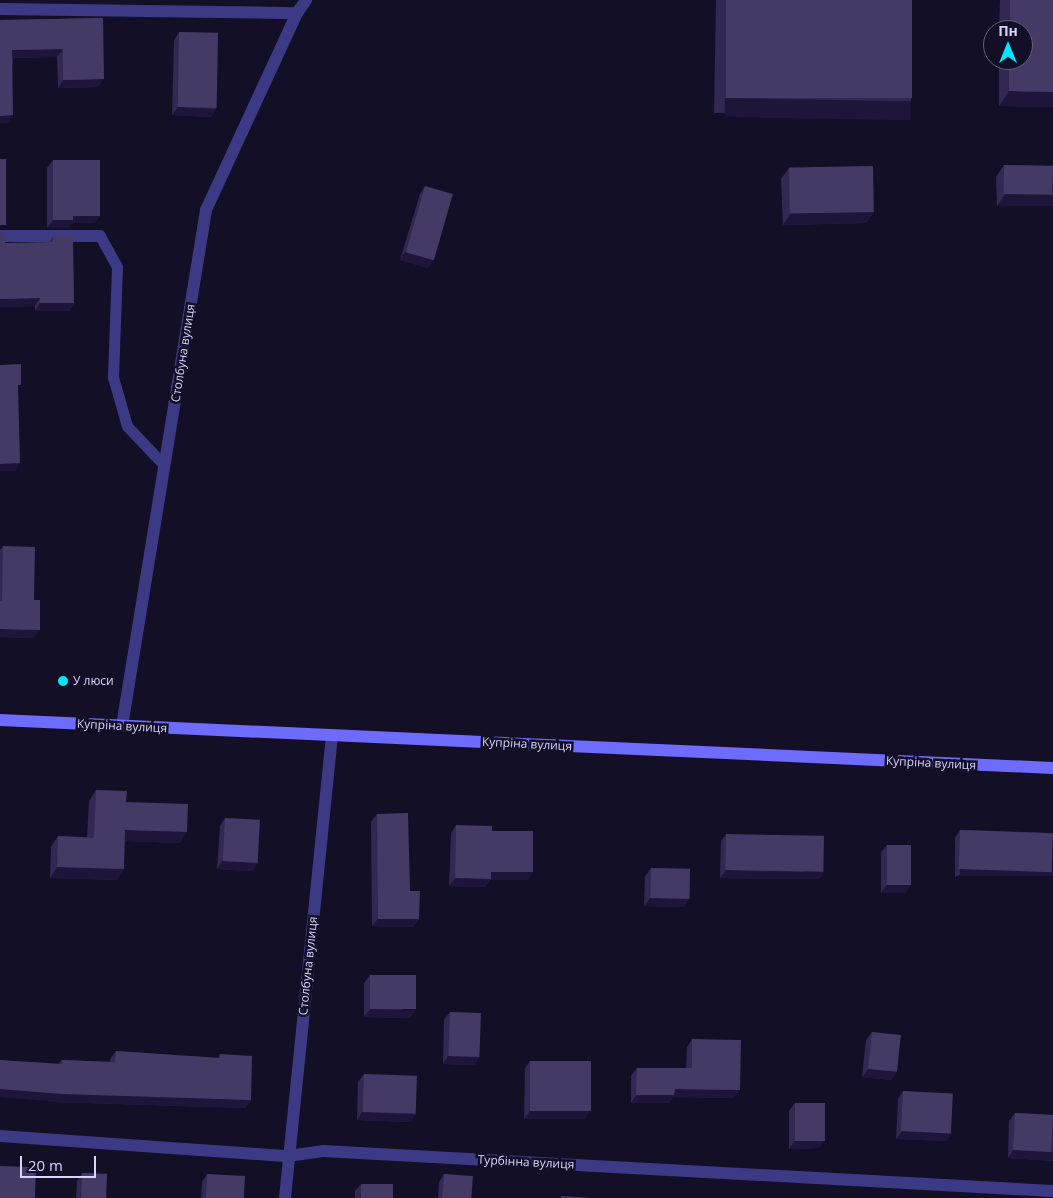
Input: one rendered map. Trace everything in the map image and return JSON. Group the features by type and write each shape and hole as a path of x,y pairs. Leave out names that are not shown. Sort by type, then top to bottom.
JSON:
{"main road":[{"name":"Купріна вулиця","path":"0,720 1053,768"}],"street":[{"name":"Столбуна вулиця","path":"122,726 206,210 297,12 306,0"},
{"path":"0,9 297,12"},
{"path":"0,236 100,236"},
{"name":"Столбуна вулиця","path":"285,1198 332,735"},
{"name":"Турбінна вулиця","path":"0,1136 288,1156 324,1151 1053,1191"}],"lane":[{"path":"100,236 117,267 113,377 127,426 164,465"}],"building":[{"path":"726,0 912,0 912,98 726,98"},
{"path":"1010,0 1053,0 1053,92 1009,91 1009,70 1033,70 1033,20 1010,20"},
{"path":"103,18 104,79 63,80 63,49 12,50 13,115 0,116 0,20"},
{"path":"179,32 218,33 217,108 178,107"},
{"path":"0,159 6,159 6,225 0,225"},
{"path":"53,160 100,160 100,216 73,216 73,220 53,220"},
{"path":"1004,165 1053,166 1052,195 1003,194"},
{"path":"873,166 874,212 790,213 789,167"},
{"path":"425,186 453,194 434,260 406,252"},
{"path":"0,230 5,236 5,243 53,242 53,236 73,236 74,303 40,303 40,298 0,299"},
{"path":"21,364 21,385 18,385 20,463 0,464 0,365"},
{"path":"3,546 35,547 34,600 40,600 40,630 0,629"},
{"path":"96,790 127,791 126,802 188,804 187,832 125,830 124,869 57,867 58,836 94,838"},
{"path":"408,813 410,891 420,891 419,919 378,919 377,814"},
{"path":"225,818 260,820 258,863 223,861"},
{"path":"456,825 492,826 492,831 533,831 533,872 491,872 491,879 455,878"},
{"path":"960,830 1053,833 1052,872 959,869"},
{"path":"726,834 824,836 823,872 725,870"},
{"path":"887,845 911,845 911,885 887,885"},
{"path":"651,868 690,869 689,899 650,898"},
{"path":"370,975 416,975 416,1009 370,1009"},
{"path":"450,1012 481,1013 479,1057 448,1056"},
{"path":"872,1032 901,1035 897,1072 868,1069"},
{"path":"692,1039 741,1040 740,1090 675,1089 674,1095 636,1095 637,1068 692,1068"},
{"path":"116,1051 220,1058 220,1054 252,1056 251,1100 61,1094 0,1089 0,1060 62,1064 62,1060 115,1062"},
{"path":"530,1061 591,1061 591,1111 530,1111"},
{"path":"364,1074 417,1076 416,1114 363,1112"},
{"path":"903,1091 953,1094 951,1134 901,1131"},
{"path":"795,1103 825,1103 825,1141 795,1141"},
{"path":"1015,1113 1053,1115 1051,1152 1013,1150"},
{"path":"0,1166 36,1167 35,1198 0,1198"},
{"path":"82,1173 107,1174 106,1198 81,1198"},
{"path":"207,1174 245,1176 244,1198 206,1198"},
{"path":"444,1174 473,1176 471,1198 442,1198"},
{"path":"361,1184 393,1184 393,1198 361,1198"},
{"path":"561,1196 593,1198 561,1198"}],"place":[{"name":"У люси","path":"63,681"}]}
